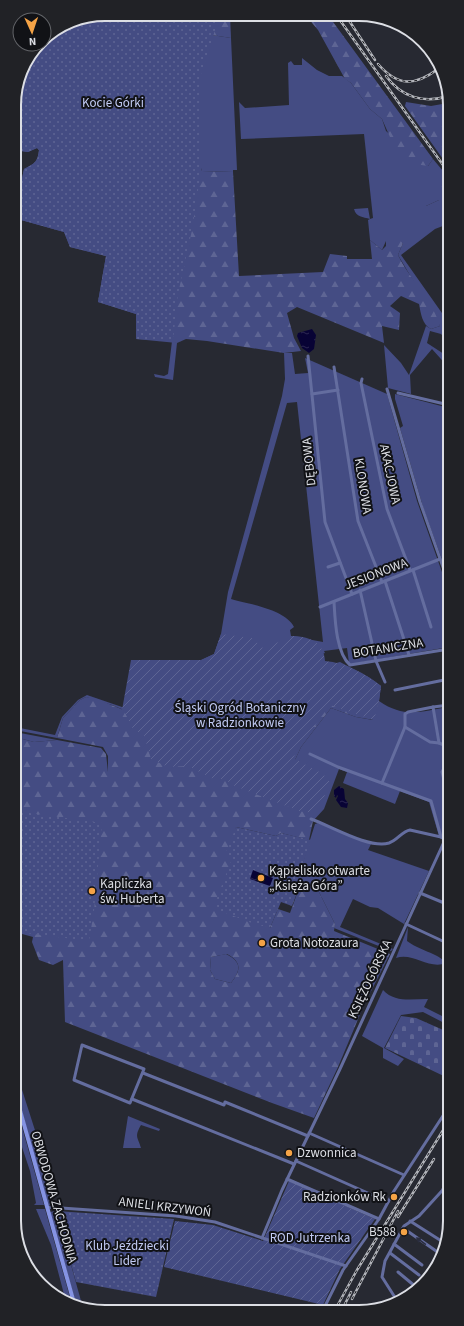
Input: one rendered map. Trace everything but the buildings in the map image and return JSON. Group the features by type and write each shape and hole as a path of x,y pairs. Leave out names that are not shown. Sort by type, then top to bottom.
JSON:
{"main road":[{"name":"OBWODOWA ZACHODNIA","path":"21,1114 73,1298"}],"street":[{"name":"DĘBOWA","path":"308,356 325,522 352,594"},
{"name":"KLONOWA","path":"334,367 358,521 383,582 409,655"},
{"name":"AKACJOWA","path":"362,379 361,383 387,509 431,627"},
{"path":"387,389 420,502 443,567"},
{"path":"312,394 338,390"},
{"path":"398,393 443,404"},
{"name":"JESIONOWA","path":"320,607 440,559"},
{"path":"328,567 340,563"},
{"path":"360,590 376,661 385,682"},
{"name":"BOTANICZNA","path":"334,602 340,648 344,658 350,665 443,650"},
{"path":"396,690 443,680"},
{"path":"382,783 405,727 405,714 408,712 443,706"},
{"path":"433,707 439,743"},
{"path":"405,727 430,742 443,745"},
{"path":"310,754 431,801 441,837 410,830 390,843 378,844 355,837 311,819"},
{"name":"KSIĘŻOGÓRSKA","path":"262,1238 287,1179 443,846"},
{"path":"420,893 443,903"},
{"path":"406,924 443,941"},
{"path":"82,1045 144,1069 132,1099 130,1103 74,1080 82,1045"},
{"path":"143,1073 224,1105 225,1102 308,1134 404,1175"},
{"path":"132,1099 295,1163 388,1202"},
{"path":"326,1305 346,1266 379,1219 404,1175 443,1116"},
{"path":"287,1179 379,1219"},
{"path":"395,1297 385,1282 382,1273 394,1244 403,1228 410,1221 419,1216 443,1189"},
{"name":"ANIELI KRZYWOŃ","path":"47,1207 176,1216 215,1222 346,1266"},
{"path":"410,1221 440,1240"},
{"path":"403,1228 437,1252"},
{"path":"394,1244 422,1265"},
{"path":"390,1253 419,1275"},
{"path":"398,1272 413,1285"}],"green space":[{"name":"Kocie Górki","path":"100,21 217,21 201,74 201,171 192,230 178,294 173,341 136,339 136,314 98,302 106,256 70,247 64,232 21,220 21,183 24,169 35,162 38,157 39,150 37,148 28,152 21,151 21,100 24,84 27,73 38,54 40,52 52,52 52,40 63,32 73,27"},
{"path":"173,21 230,21 231,38 212,35"},
{"path":"310,21 332,21 433,159 428,166 415,164 394,146 382,119 370,109 351,83 345,79 318,30"},
{"path":"212,35 231,38 237,170 233,170 233,172 202,171 192,143 51,52 52,40 57,37"},
{"path":"302,58 317,70 329,76 342,76 351,83 370,109 382,119 386,131 428,166 433,159 443,171 443,187 439,195 439,200 426,206 443,206 443,226 435,229 401,255 443,314 443,336 441,334 430,331 427,343 443,353 443,361 432,349 410,375 411,394 388,388 384,345 401,363 409,375 426,326 431,329 440,326 398,255 403,243 386,241 382,250 370,240 368,220 373,218 364,134 241,139 239,102 245,108 289,105 288,63 291,61 294,65 302,65"},
{"path":"30,68 192,143 202,171 233,172 239,276 323,272 330,254 347,256 347,259 372,259 370,240 382,250 386,246 386,241 395,237 403,243 398,255 408,273 432,307 440,326 431,329 428,327 422,318 419,304 401,296 390,306 400,313 399,330 382,326 384,343 297,307 287,313 294,338 301,351 284,353 186,339 177,343 136,339 136,314 98,302 106,256 70,247 64,232 21,220 21,183 24,169 35,162 38,157 39,150 37,148 28,152 21,151 21,100 27,73"},
{"path":"406,102 431,106 443,104 443,159 405,106"},
{"path":"443,182 443,206 426,206 439,200 439,195 434,187"},
{"path":"368,208 370,219 356,214 354,209"},
{"path":"172,341 177,343 173,380 155,377 154,374 164,376 168,374"},
{"path":"284,353 292,353 295,374 308,373 305,358 387,394 417,501 443,575 443,648 351,664 349,663 347,648 324,651 325,653 138,716 112,705 86,697 80,700 63,718 57,738 21,731 21,728 55,735 62,717 78,700 87,695 122,707 139,709 199,661 214,654 221,634 228,592 282,396 285,379","holes":["297,402 323,642 291,636 290,630 294,627 283,616 266,608 231,599 287,403"]},
{"path":"395,394 443,406 443,562 423,507 400,428 403,426 395,399"},
{"name":"Śląski Ogród Botaniczny w Radzionkowie","path":"221,634 252,638 264,649 291,636 304,637 319,645 324,654 325,661 355,669 381,686 374,720 330,705 301,744 293,758 323,774 330,782 322,802 314,813 299,811 230,784 229,782 219,778 217,781 188,766 168,767 151,759 144,735 133,729 124,711 122,710 131,660 201,660 214,654"},
{"path":"340,662 370,678 381,686 374,720 356,717 331,708 301,747 295,760 324,797 324,809 313,821 309,840 281,833 276,836 236,827 233,859 270,928 278,909 290,913 302,880 318,890 335,924 334,931 390,954 364,1005 338,1067 314,1118 65,1022 63,960 53,965 39,960 32,942 33,937 21,934 21,739 34,742 57,740 101,748 106,754 108,772 108,756 103,747 57,738 63,718 80,700 86,697 97,699 138,716","holes":["227,954 235,960 238,970 231,983 215,979 210,970 211,957"]},
{"path":"379,701 388,707 405,712 421,712 443,708 443,837 439,836 429,802 400,791 395,804 343,783 347,772 339,769 324,809 324,797 295,760 301,747 331,708 356,717 373,720"},
{"path":"21,733 57,740 34,742 21,739"},
{"path":"21,812 102,823 94,911 89,941 21,932"},
{"path":"318,823 371,844 368,850 429,871 404,924 378,908 370,907 353,899 340,927 393,949 391,951 334,928 335,924 318,890 298,878 315,824"},
{"path":"236,827 276,836 281,833 311,840 298,878 302,880 292,906 281,902 270,928 249,922 213,908 232,859 225,855"},
{"path":"408,927 407,941 438,957 443,961 443,964 427,963 409,957 396,958"},
{"path":"226,954 235,960 238,967 237,974 231,983 215,979 210,970 211,957"},
{"path":"383,990 398,999 428,999 424,1007 443,1016 443,1022 423,1012 401,1015 384,1048 404,1059 398,1066 383,1058 383,1048 362,1036"},
{"path":"401,1016 416,1018 443,1030 443,1076 385,1048"},
{"path":"21,1087 41,1149 43,1171 53,1205 48,1205 21,1108"},
{"path":"128,1116 160,1129 159,1131 141,1125 137,1135 141,1148 123,1148"},
{"path":"21,1124 44,1205 34,1205 36,1203 30,1171 21,1144"},
{"name":"ROD Jutrzenka","path":"289,1181 375,1219 340,1269 323,1305 164,1267 175,1221 213,1225 263,1241"},
{"path":"36,1209 45,1209 70,1297 64,1294 51,1245"},
{"path":"56,1211 81,1302 75,1299 50,1212"},
{"name":"Klub Jeździecki Lider","path":"56,1211 174,1219 156,1297 76,1282"}],"water":[{"path":"312,329 316,335 314,349 309,353 302,348 297,336 298,333"},
{"path":"339,786 344,789 345,799 348,803 347,808 341,807 336,800 338,796 337,795 336,798 334,796 334,790"},
{"name":"Kąpielisko otwarte „Księża Góra”","path":"253,870 273,878 270,886 250,879"}],"railway":[{"path":"341,21 443,165"},
{"path":"349,21 375,60"},
{"path":"378,64 385,72 393,77 407,82 422,79 436,71"},
{"path":"386,76 406,94 422,99 442,97"},
{"path":"338,1305 357,1270 443,1130"},
{"path":"398,1217 434,1159"},
{"path":"352,1299 398,1211"},
{"path":"344,1305 351,1292"}],"place":[{"name":"Kąpielisko otwarte „Księża Góra”","path":"261,878"},
{"name":"Kapliczka św. Huberta","path":"92,891"},
{"name":"Grota Notozaura","path":"262,943"},
{"name":"Dzwonnica","path":"289,1153"},
{"name":"Radzionków Rk","path":"394,1197"},
{"name":"B588","path":"404,1232"}]}
